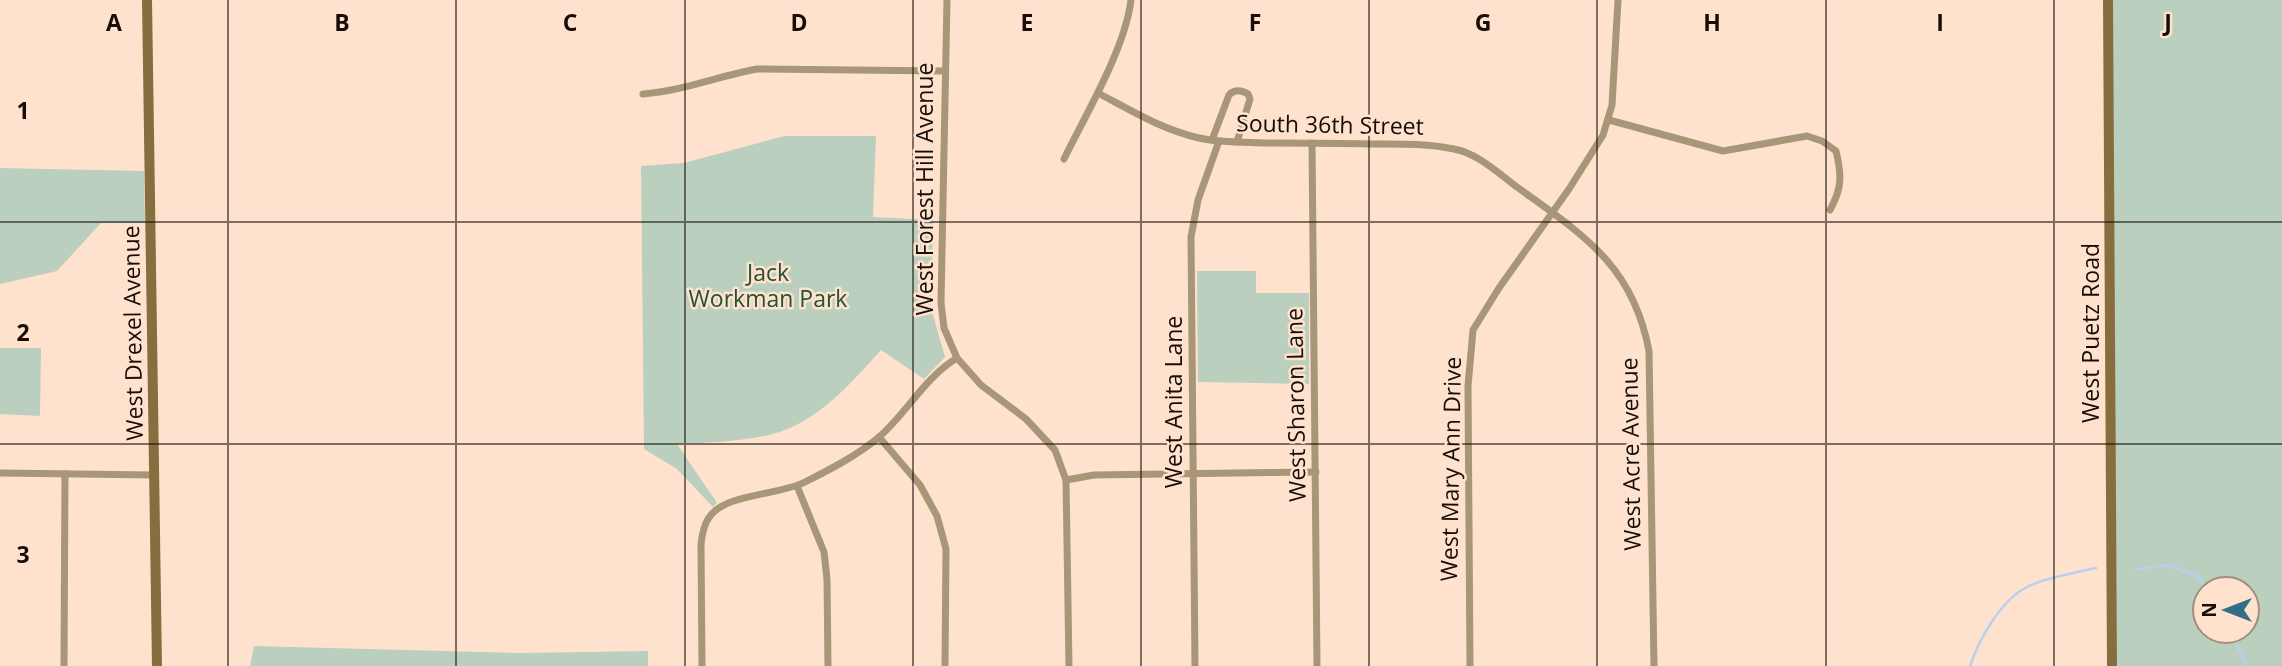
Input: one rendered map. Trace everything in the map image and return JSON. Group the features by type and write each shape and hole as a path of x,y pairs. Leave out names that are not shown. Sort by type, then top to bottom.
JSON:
{"street":[{"name":"West Drexel Avenue","path":"147,0 157,666"},
{"name":"West Forest Hill Avenue","path":"947,0 941,303 944,328 957,358 981,385 1026,419 1055,450 1066,480 1069,666"},
{"path":"1064,159 1098,93 1124,32 1131,0"},
{"path":"1552,212 1597,147 1609,120 1618,0"},
{"name":"West Puetz Road","path":"2108,0 2112,666"},
{"path":"643,94 666,93 728,74 757,69 945,71"},
{"name":"West Anita Lane","path":"1195,666 1191,237 1196,209 1229,95 1233,91 1241,91 1248,94 1250,99 1237,142"},
{"name":"South 36th Street","path":"1098,93 1163,127 1185,135 1216,141 1416,144 1457,149 1483,162 1552,212"},
{"path":"1609,120 1723,151 1807,136 1822,141 1836,151 1840,170 1840,192 1830,211"},
{"name":"West Sharon Lane","path":"1312,143 1317,666"},
{"name":"West Mary Ann Drive","path":"1470,666 1468,386 1474,330 1499,288 1552,212"},
{"name":"West Acre Avenue","path":"1552,212 1609,261 1633,299 1645,333 1651,369 1654,666"},
{"path":"702,666 701,544 709,516 728,502 797,486 844,463 879,438 929,379 957,358"},
{"path":"879,438 920,485 937,516 946,548 945,666"},
{"path":"1066,480 1094,475 1316,472"},
{"path":"0,473 154,475"},
{"path":"65,474 65,666"},
{"path":"797,486 824,552 828,666"}],"green space":[{"path":"2110,0 2282,0 2282,666 2117,666"},
{"name":"Jack Workman Park","path":"784,136 876,136 873,217 933,220 931,308 945,357 924,379 881,350 838,396 813,415 785,430 732,441 677,444 717,503 713,507 677,469 644,449 641,166 684,163"},
{"path":"0,168 144,171 145,223 101,223 57,271 0,284"},
{"path":"1197,271 1256,271 1256,293 1309,293 1309,384 1198,382"},
{"path":"0,348 41,348 40,416 0,414"},
{"path":"254,646 521,653 648,651 648,666 250,666"}],"waterway":[{"path":"2134,570 2168,565 2194,575"},
{"path":"1970,666 1992,621 2017,593 2041,581 2096,568"},
{"path":"2237,645 2248,666"}]}
